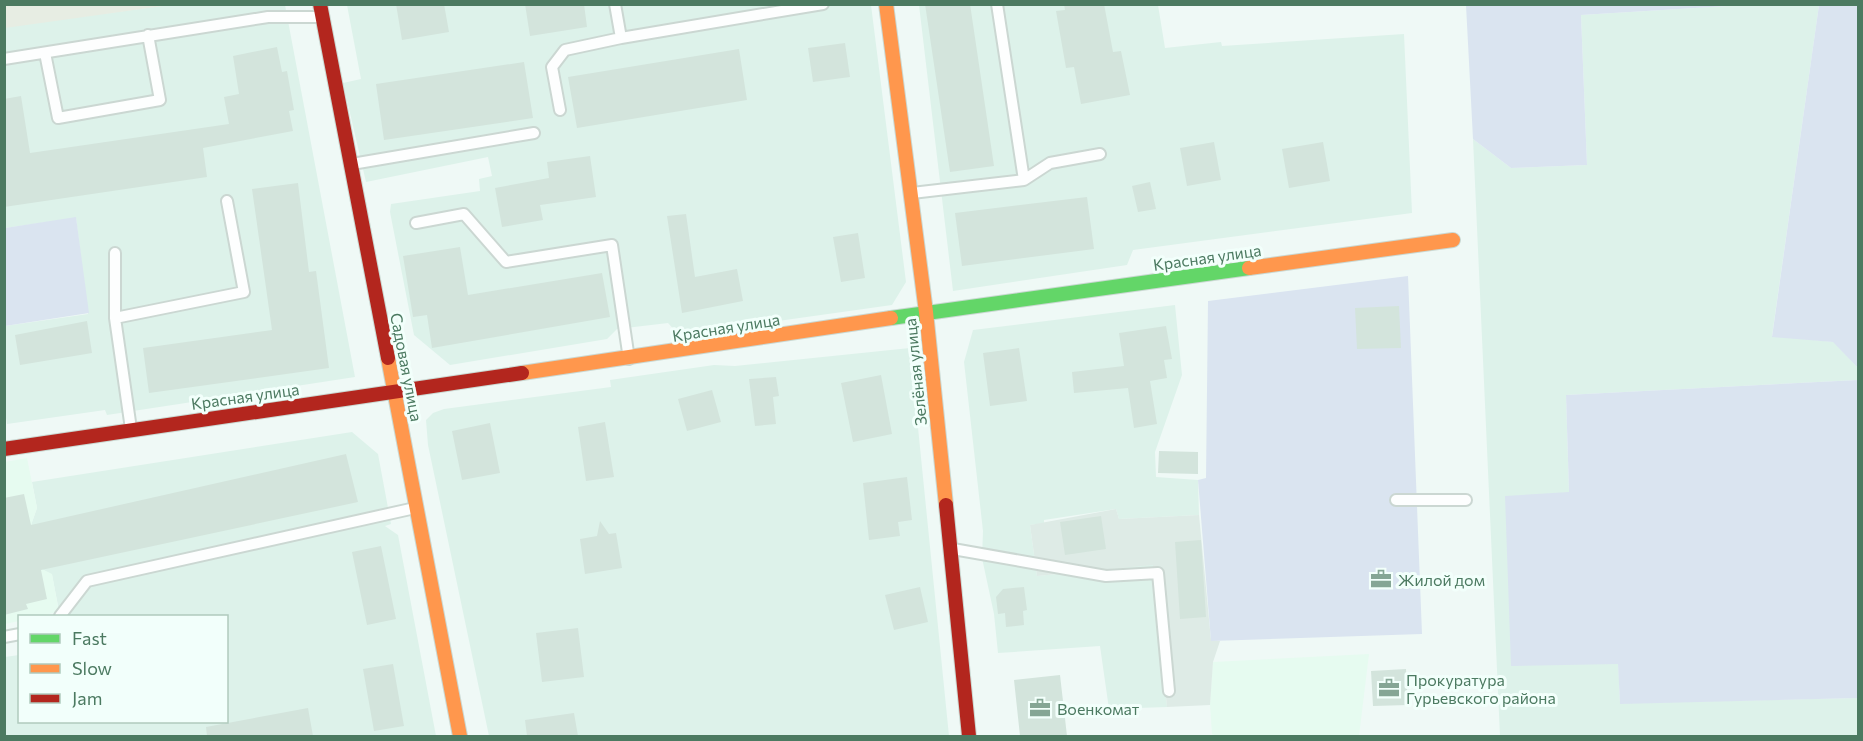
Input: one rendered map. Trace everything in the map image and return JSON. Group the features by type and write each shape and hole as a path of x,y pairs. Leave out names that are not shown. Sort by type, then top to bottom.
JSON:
{"street":[{"name":"Зелёная улица","path":"886,4 926,312 969,736"},
{"name":"Садовая улица","path":"321,11 418,507 460,736"},
{"name":"Красная улица","path":"4,449 395,390 629,359 926,312 1453,240"}],"lane":[{"path":"615,4 621,38"},
{"path":"560,110 552,67 565,50 621,38 823,4"},
{"path":"998,4 1024,180"},
{"path":"4,59 148,35 321,11"},
{"path":"45,53 58,118 160,100 148,35"},
{"path":"351,164 534,134"},
{"path":"912,193 1024,180 1050,163 1100,154"},
{"path":"115,318 244,292 227,201"},
{"path":"416,223 464,214 506,262 612,245 629,359"},
{"path":"115,253 115,318 131,429"},
{"path":"1396,500 1466,500"},
{"path":"61,615 87,581 418,507"},
{"path":"950,549 1106,576 1158,573 1169,691"}],"shaded area":[{"path":"5,4 170,4 170,5 5,28"},
{"path":"1466,4 1744,5 1581,15 1587,165 1511,168 1473,139"},
{"path":"169,5 285,5 355,377 107,415 105,410 7,424 4,405 5,326 88,314 76,218 5,228 4,27"},
{"path":"347,5 871,5 906,282 892,305 679,335 668,323 617,329 607,339 450,365 414,335 390,212 391,204 480,191 479,179 492,176 488,157 366,182 343,83 361,79"},
{"path":"919,5 1158,5 1165,48 1221,42 1222,46 1404,34 1412,213 1133,250 1127,265 953,291"},
{"path":"1744,5 1819,5 1772,336 1834,342 1858,368 1858,380 1566,395 1569,492 1615,588 1620,703 1858,698 1858,736 1500,736 1473,139 1511,168 1587,165 1581,15"},
{"path":"1819,5 1858,5 1858,368 1833,342 1772,337"},
{"path":"76,217 89,313 5,326 5,228"},
{"path":"1408,276 1422,634 1211,641 1198,480 1206,478 1208,301"},
{"path":"1175,305 1182,375 1155,452 1156,477 1198,480 1199,515 1119,519 1116,509 1044,520 1044,523 1030,525 1037,576 1154,564 1167,707 1109,709 1100,646 998,653 994,614 982,558 983,531 964,362 973,330"},
{"path":"910,348 949,736 489,736 428,445 426,420 433,413 444,409 611,387 610,380 714,365 735,366"},
{"path":"1858,380 1858,698 1620,704 1618,664 1511,666 1505,496 1569,492 1566,395"},
{"path":"352,432 378,454 391,524 385,526 398,535 436,736 5,736 5,657 18,655 18,723 228,723 228,615 60,615 52,575 40,568 31,525 37,508 32,482"},
{"path":"27,458 37,508 31,525 40,568 52,574 59,612 43,615 18,615 18,621 5,624 5,462"},
{"path":"1116,509 1119,519 1199,515 1211,640 1220,641 1213,662 1210,705 1167,707 1153,565 1037,576 1030,525"},
{"path":"1369,654 1359,736 1216,736 1212,734 1210,704 1213,662"}],"building":[{"path":"396,4 444,4 449,32 402,40"},
{"path":"525,4 584,4 587,27 530,36"},
{"path":"925,4 970,4 994,166 950,172"},
{"path":"1064,4 1104,4 1113,52 1121,51 1130,95 1081,104 1074,67 1066,68 1056,11 1065,10"},
{"path":"845,43 850,77 813,82 808,48"},
{"path":"277,47 282,72 287,71 294,110 289,111 293,131 203,148 207,177 4,207 4,99 21,96 30,153 229,124 224,97 239,94 233,56"},
{"path":"739,49 747,100 577,128 568,77"},
{"path":"524,62 533,118 384,140 376,84"},
{"path":"1214,142 1221,180 1187,186 1180,148"},
{"path":"1323,142 1330,181 1289,188 1282,149"},
{"path":"590,156 596,197 540,205 543,220 502,227 495,188 549,178 547,162"},
{"path":"1150,182 1156,209 1138,212 1132,186"},
{"path":"298,183 309,272 316,271 329,368 149,393 143,348 272,330 252,189"},
{"path":"1087,197 1094,249 962,266 955,213"},
{"path":"686,214 695,277 737,269 743,301 682,313 667,216"},
{"path":"858,233 865,278 841,282 833,237"},
{"path":"460,247 468,295 602,273 610,317 432,348 427,315 413,317 403,256"},
{"path":"1399,306 1401,348 1357,349 1355,308"},
{"path":"87,321 92,353 20,365 15,335"},
{"path":"1166,326 1172,359 1164,360 1167,378 1150,381 1157,424 1134,428 1128,388 1074,393 1072,372 1124,366 1119,333"},
{"path":"1019,348 1027,401 990,406 983,353"},
{"path":"881,375 892,434 853,442 841,383"},
{"path":"776,377 779,396 773,397 776,424 755,426 749,379"},
{"path":"712,390 721,422 687,431 678,399"},
{"path":"605,422 614,477 586,481 578,427"},
{"path":"490,423 500,473 462,480 452,431"},
{"path":"1159,451 1198,452 1198,474 1158,473"},
{"path":"346,454 358,502 41,570 47,599 26,604 28,609 4,615 4,498 24,494 31,525"},
{"path":"907,477 912,520 898,522 900,536 869,540 863,483"},
{"path":"1101,516 1106,549 1065,555 1060,522"},
{"path":"600,521 609,534 616,533 622,568 585,574 580,539 597,536"},
{"path":"1201,540 1206,617 1180,619 1175,542"},
{"path":"381,546 396,619 367,625 352,552"},
{"path":"920,587 928,622 894,630 885,595"},
{"path":"1024,587 1027,610 1023,611 1024,625 1006,627 1005,613 998,614 996,597 1003,589"},
{"path":"578,628 584,677 542,682 536,633"},
{"path":"393,664 404,726 374,731 363,669"},
{"name":"Прокуратура Гурьевского района","path":"1406,669 1408,705 1373,706 1371,671"},
{"name":"Военкомат","path":"1060,675 1067,736 1020,736 1014,680"},
{"path":"308,708 313,736 207,736 206,727"},
{"path":"574,713 578,736 527,736 525,720"}],"traffic: fast":[{"path":"891,318 1249,268"}],"traffic: slow":[{"path":"886,4 926,312 946,505"},
{"path":"1249,268 1453,240"},
{"path":"522,373 891,318"},
{"path":"388,358 460,736"}],"traffic: jam":[{"path":"320,4 388,358"},
{"path":"4,449 522,373"},
{"path":"946,505 969,736"}],"place":[{"name":"Жилой дом","path":"1381,579"},
{"name":"Прокуратура Гурьевского района","path":"1389,688"},
{"name":"Военкомат","path":"1040,708"}]}
